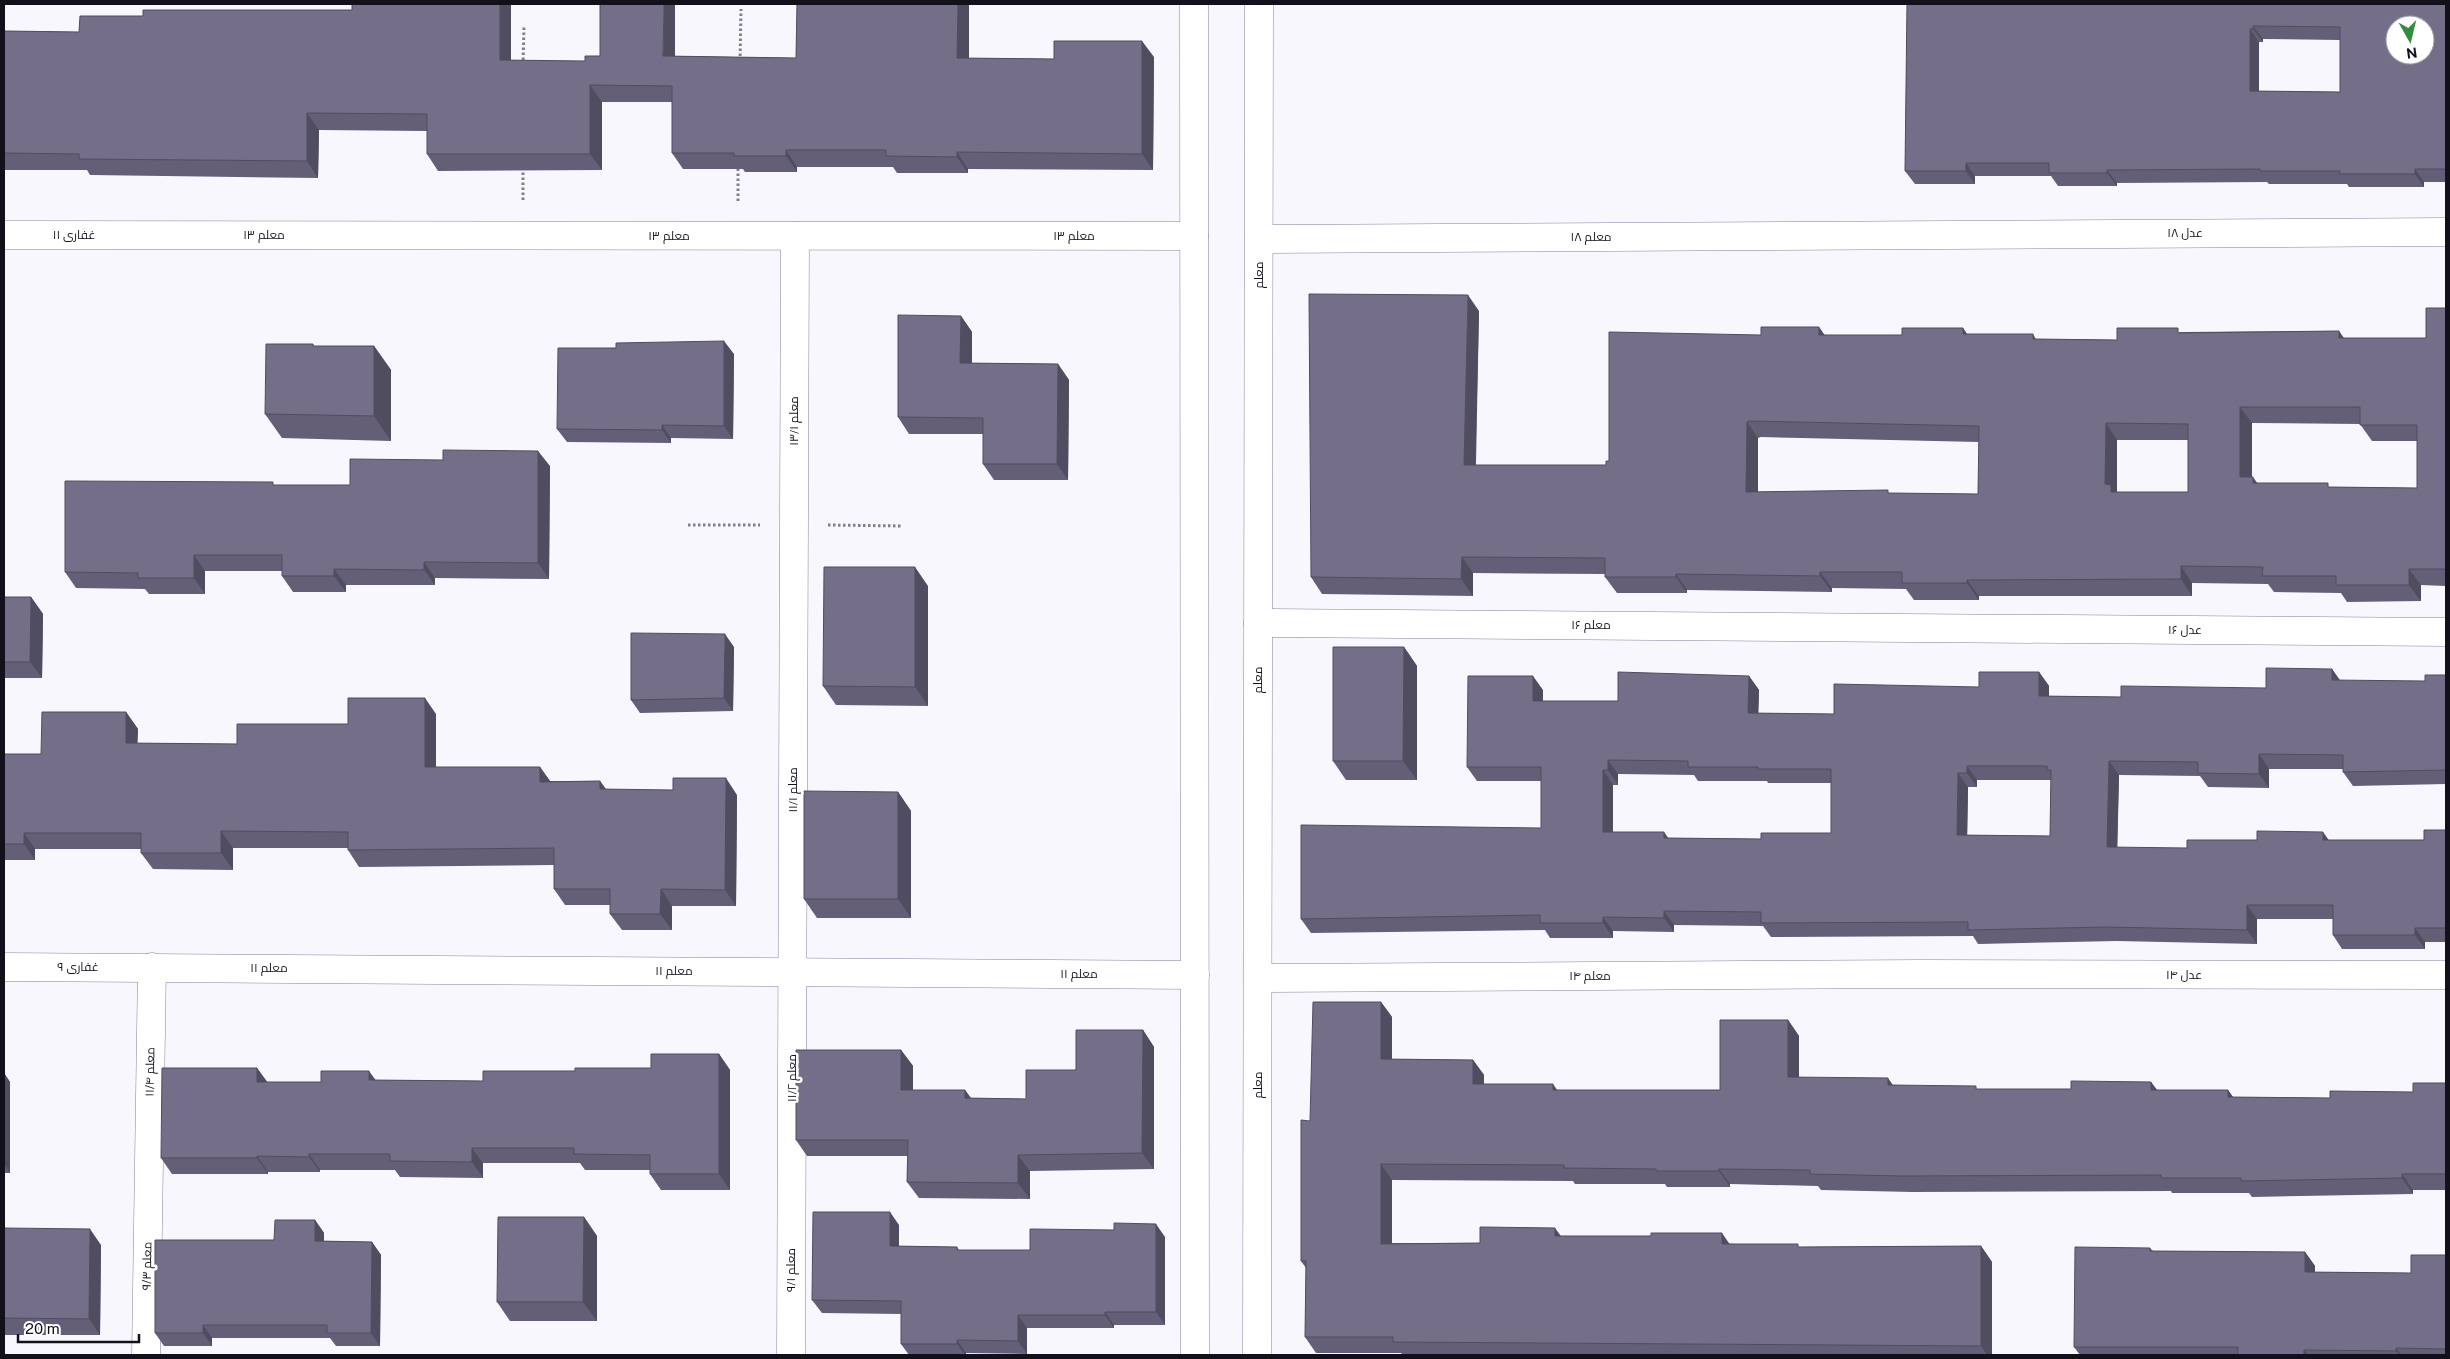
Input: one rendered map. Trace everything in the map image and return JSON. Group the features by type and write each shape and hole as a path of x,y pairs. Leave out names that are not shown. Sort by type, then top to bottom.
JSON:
{"street":[{"path":"1194,4 1195,1355"},
{"name":"معلم","path":"1257,1355 1259,4"},
{"name":"عدل ۱۸","path":"1924,235 2446,232"},
{"name":"غفاری ۱۱","path":"4,235 145,235"},
{"name":"معلم ۱۳","path":"145,235 1194,236"},
{"name":"معلم ۱۸","path":"1259,239 1924,235"},
{"name":"معلم ۱۳/۱","path":"794,607 795,236"},
{"name":"معلم ۱۱/۱","path":"792,972 794,607"},
{"name":"معلم ۱۶‌","path":"1258,623 1923,628"},
{"name":"عدل ۱۶","path":"1923,628 2446,632"},
{"name":"غفاری ۹","path":"4,967 152,967"},
{"name":"معلم ۱۱","path":"152,967 1195,975"},
{"name":"معلم ۱۱/۴","path":"149,1177 152,967"},
{"name":"معلم ۱۱/۲","path":"792,972 792,1184"},
{"name":"معلم ۱۴","path":"1258,978 1922,974"},
{"name":"عدل ۱۴","path":"1922,974 2446,975"},
{"name":"معلم ۹/۳","path":"146,1355 149,1177"},
{"name":"معلم ۹/۱","path":"791,1355 792,1184"}],"path":[{"path":"740,9 740,68"},
{"path":"523,66 524,26"},
{"path":"738,236 739,157"},
{"path":"523,166 523,235"}],"building":[{"path":"352,4 500,4 500,60 585,61 585,56 600,56 600,4 664,4 663,56 796,58 797,4 958,4 957,58 1054,59 1054,41 1142,41 1142,154 957,152 957,157 886,156 886,150 786,150 786,156 734,156 734,153 672,153 672,86 590,85 590,154 427,154 427,114 307,113 307,161 79,159 79,154 4,153 4,31 79,32 80,16 143,16 143,10 352,10"},
{"path":"1907,4 2446,4 2446,169 2415,169 2415,174 2340,174 2340,171 2260,171 2260,169 2107,170 2107,173 2049,173 2049,163 1966,163 1966,171 1905,171","holes":["2253,26 2340,27 2340,92 2250,91 2250,29 2253,29"]},
{"path":"1309,294 1468,295 1464,465 1606,465 1606,461 1609,461 1609,332 1761,335 1761,327 1819,327 1819,335 1902,335 1902,328 1963,328 1963,334 2033,334 2033,339 2117,340 2117,328 2178,328 2178,333 2339,331 2339,338 2426,338 2426,308 2446,308 2446,569 2409,569 2409,585 2336,585 2336,576 2262,576 2263,567 2181,566 2181,579 1967,580 1967,583 1902,583 1902,572 1820,572 1820,576 1676,574 1676,577 1605,577 1605,558 1462,557 1461,579 1311,577","holes":["2240,407 2360,407 2360,425 2417,425 2417,488 2328,487 2328,483 2253,483 2253,477 2240,477","1747,422 1979,426 1978,494 1888,493 1888,490 1746,492","2106,423 2188,424 2188,492 2111,492 2111,485 2105,484"]},
{"path":"898,315 961,316 960,363 1058,364 1057,464 983,464 983,418 898,417"},
{"path":"724,341 724,426 662,425 662,430 557,429 558,348 616,348 616,343"},
{"path":"266,344 374,346 374,416 265,414"},
{"path":"443,450 538,451 538,563 424,562 424,570 334,569 334,576 282,576 282,555 194,555 194,578 138,578 138,573 65,572 65,481 273,482 273,485 350,485 350,459 443,460"},
{"path":"824,567 915,567 915,687 823,686"},
{"path":"4,597 31,597 30,662 4,662"},
{"path":"631,633 725,634 724,698 631,700"},
{"path":"1333,647 1404,647 1403,761 1333,761"},
{"path":"2266,668 2332,669 2332,680 2425,681 2425,675 2446,675 2446,770 2343,772 2343,755 2259,754 2259,774 2198,773 2198,762 2109,761 2107,847 2187,848 2187,840 2257,840 2257,831 2323,832 2323,840 2424,840 2424,830 2446,830 2446,928 2415,928 2415,935 2333,935 2333,905 2247,905 2247,930 2107,927 1968,930 1968,922 1761,923 1761,912 1664,911 1664,918 1603,917 1603,923 1540,923 1540,915 1301,919 1301,825 1541,828 1541,767 1467,767 1468,676 1533,676 1533,701 1618,701 1618,672 1749,676 1748,713 1834,714 1834,684 1979,687 1979,672 2039,672 2039,696 2121,697 2121,686 2266,688","holes":["1608,760 1688,761 1688,767 1831,769 1831,833 1761,833 1761,839 1664,838 1664,832 1603,832 1603,770 1608,770","1967,766 2047,766 2047,770 2051,770 2050,836 1957,835 1958,773 1967,773"]},
{"path":"348,698 425,698 425,767 540,767 540,782 600,781 600,789 673,790 673,778 726,778 725,890 661,889 660,914 610,914 610,889 554,889 554,848 348,850 348,832 221,831 221,853 141,853 141,833 24,833 24,844 4,844 4,754 41,754 42,712 126,712 126,743 237,744 237,724 348,724"},
{"path":"804,791 898,792 898,899 804,899"},
{"path":"1313,1002 1381,1002 1381,1059 1473,1060 1473,1084 1553,1084 1553,1090 1720,1090 1720,1020 1788,1020 1788,1077 1888,1078 1888,1085 1976,1086 1976,1089 2071,1089 2071,1081 2151,1082 2151,1090 2228,1090 2228,1097 2330,1098 2330,1091 2413,1092 2413,1083 2446,1083 2446,1174 2402,1174 2402,1178 2241,1181 2241,1178 2161,1178 2161,1175 1902,1176 1810,1174 1810,1170 1719,1169 1719,1171 1656,1171 1656,1169 1564,1168 1564,1165 1381,1164 1381,1244 1480,1243 1480,1227 1555,1228 1555,1236 1651,1236 1651,1233 1722,1233 1722,1244 1798,1244 1798,1247 1981,1246 1981,1346 1393,1342 1393,1337 1305,1337 1306,1261 1301,1261 1301,1120 1310,1121"},
{"path":"1076,1030 1143,1030 1142,1153 1018,1155 1018,1183 907,1182 908,1140 796,1140 796,1050 901,1050 901,1090 965,1090 965,1098 1026,1099 1026,1070 1076,1070"},
{"path":"651,1054 719,1054 719,1174 650,1174 650,1155 574,1154 574,1148 472,1148 472,1162 390,1161 390,1154 309,1154 309,1157 257,1156 257,1158 161,1158 162,1068 257,1068 257,1082 321,1082 321,1071 369,1071 369,1080 483,1081 483,1071 575,1071 575,1068 651,1068"},
{"path":"813,1212 890,1212 890,1246 957,1247 957,1250 1030,1250 1030,1229 1114,1230 1114,1223 1156,1224 1156,1312 1105,1312 1105,1315 1018,1315 1018,1341 957,1340 957,1344 901,1344 901,1301 812,1300"},
{"path":"498,1217 584,1217 583,1302 497,1302"},
{"path":"275,1220 315,1220 315,1241 372,1242 371,1333 327,1333 327,1325 203,1325 203,1333 155,1333 155,1240 274,1240"},
{"path":"4,1228 90,1229 89,1319 4,1318"},
{"path":"2075,1247 2150,1248 2150,1251 2305,1252 2305,1272 2411,1273 2411,1255 2446,1255 2446,1349 2396,1348 2396,1351 2304,1350 2304,1355 2238,1355 2238,1347 2074,1347"}]}
